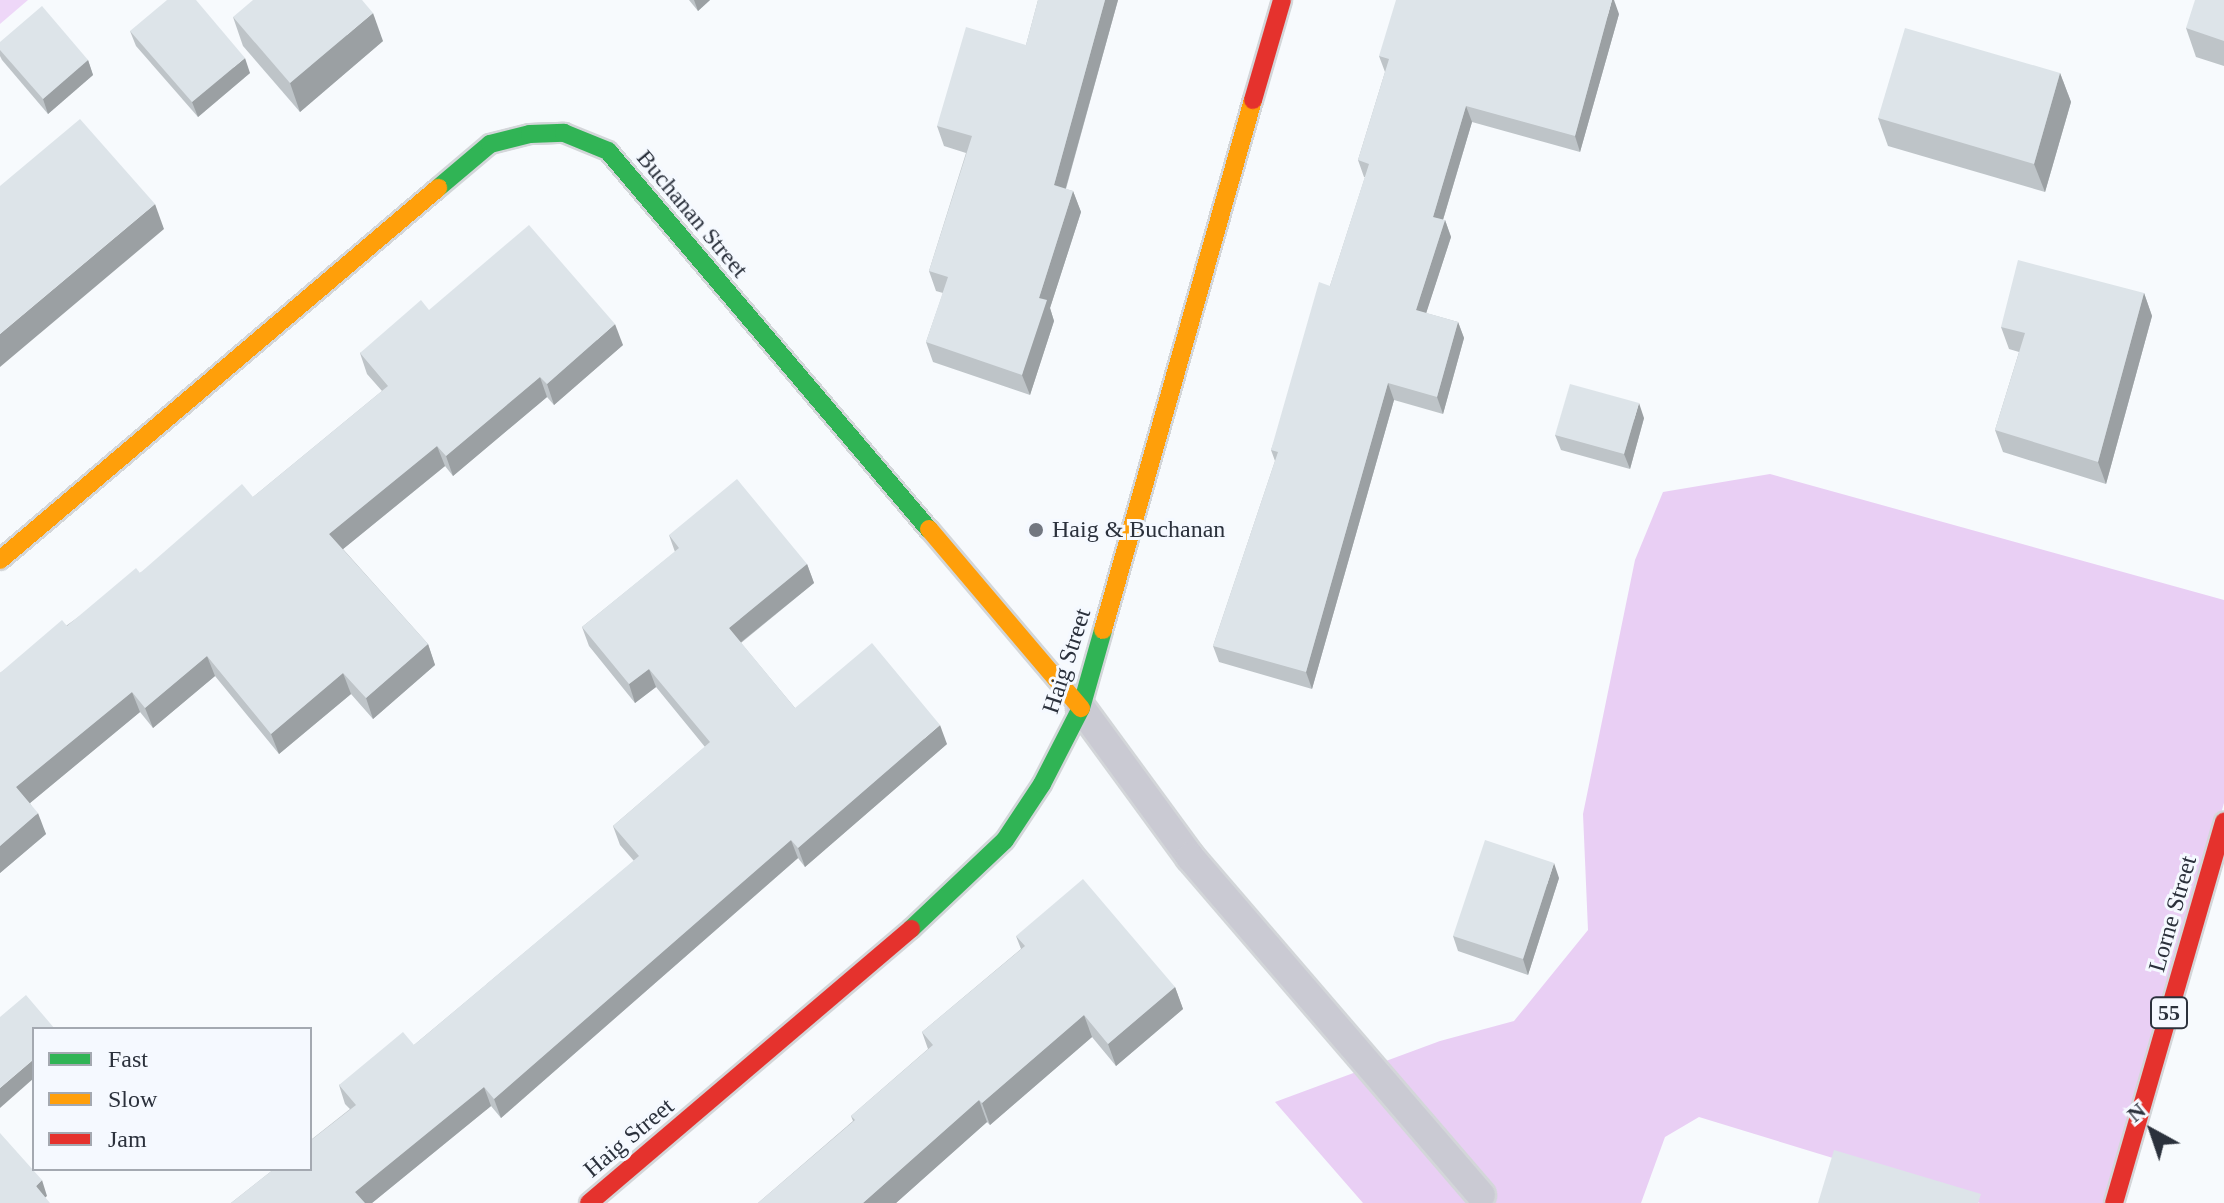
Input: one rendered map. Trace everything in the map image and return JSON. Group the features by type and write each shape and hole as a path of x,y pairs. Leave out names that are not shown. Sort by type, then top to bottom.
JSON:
{"street":[{"name":"Haig Street","path":"589,1203 900,939 1005,840 1081,708 1282,0"},
{"name":"Buchanan Street","path":"0,560 490,144 530,134 564,133 608,151 1081,708"},
{"name":"Lorne Street","path":"2114,1203 2224,822"}],"lane":[{"path":"1081,708 1190,857 1481,1195"}],"shaded area":[{"path":"0,0 28,0 0,24"},
{"path":"1770,474 2224,600 2224,803 2109,1203 1980,1203 1699,1117 1665,1137 1641,1203 1363,1203 1275,1102 1440,1041 1514,1021 1588,930 1583,814 1635,560 1663,492"}],"building":[{"path":"167,0 196,0 245,58 192,102 130,31"},
{"path":"253,0 362,0 373,13 290,83 233,17"},
{"path":"1038,0 1105,0 1054,185 1073,191 1039,298 1047,300 1022,375 926,342 948,277 929,271 972,136 937,126 966,27 1026,45"},
{"path":"1396,0 1612,0 1575,136 1466,106 1433,217 1445,220 1416,310 1458,322 1437,397 1388,383 1306,672 1213,646 1278,452 1271,450 1319,282 1330,286 1369,164 1358,160 1389,59 1379,56"},
{"path":"2195,0 2224,0 2224,41 2186,28"},
{"path":"42,6 88,60 43,99 0,50 0,42"},
{"path":"1905,28 2060,73 2034,164 1878,118"},
{"path":"80,119 155,204 0,334 0,186"},
{"path":"529,225 615,324 547,384 540,377 446,456 437,446 329,534 428,644 366,698 343,673 271,734 207,656 145,708 132,692 16,787 38,813 0,846 0,673 62,620 67,626 136,568 140,573 242,484 253,497 388,386 360,353 421,300 429,310"},
{"path":"2018,260 2144,293 2098,462 1995,430 2025,333 2001,327"},
{"path":"1570,384 1639,403 1624,454 1555,435"},
{"path":"737,479 807,564 729,628 795,708 872,643 940,725 798,848 791,840 494,1099 484,1087 355,1192 365,1203 231,1203 271,1171 312,1171 312,1139 356,1105 339,1085 403,1032 414,1045 639,856 613,826 710,742 649,669 629,684 582,627 679,548 669,535"},
{"path":"1485,840 1554,863 1523,959 1453,936"},
{"path":"1083,879 1175,987 1108,1044 1084,1015 982,1103 979,1100 863,1203 758,1203 855,1120 851,1116 933,1045 922,1032 1025,946 1016,936"},
{"path":"26,995 53,1027 32,1027 32,1061 0,1088 0,1017"},
{"path":"0,1133 42,1180 36,1186 50,1203 0,1203"},
{"path":"1834,1150 1981,1194 1978,1203 1818,1203"}],"traffic: fast":[{"path":"438,188 490,144 530,134 564,133 608,151 929,529"},
{"path":"911,929 1005,840 1042,784 1081,708 1103,630"}],"traffic: slow":[{"path":"1103,630 1253,100"},
{"path":"0,560 438,188"},
{"path":"929,529 1081,708"}],"traffic: jam":[{"path":"1253,100 1282,0"},
{"path":"2114,1203 2224,822"},
{"path":"589,1203 911,929"}],"place":[{"name":"Haig & Buchanan","path":"1036,530"}]}
